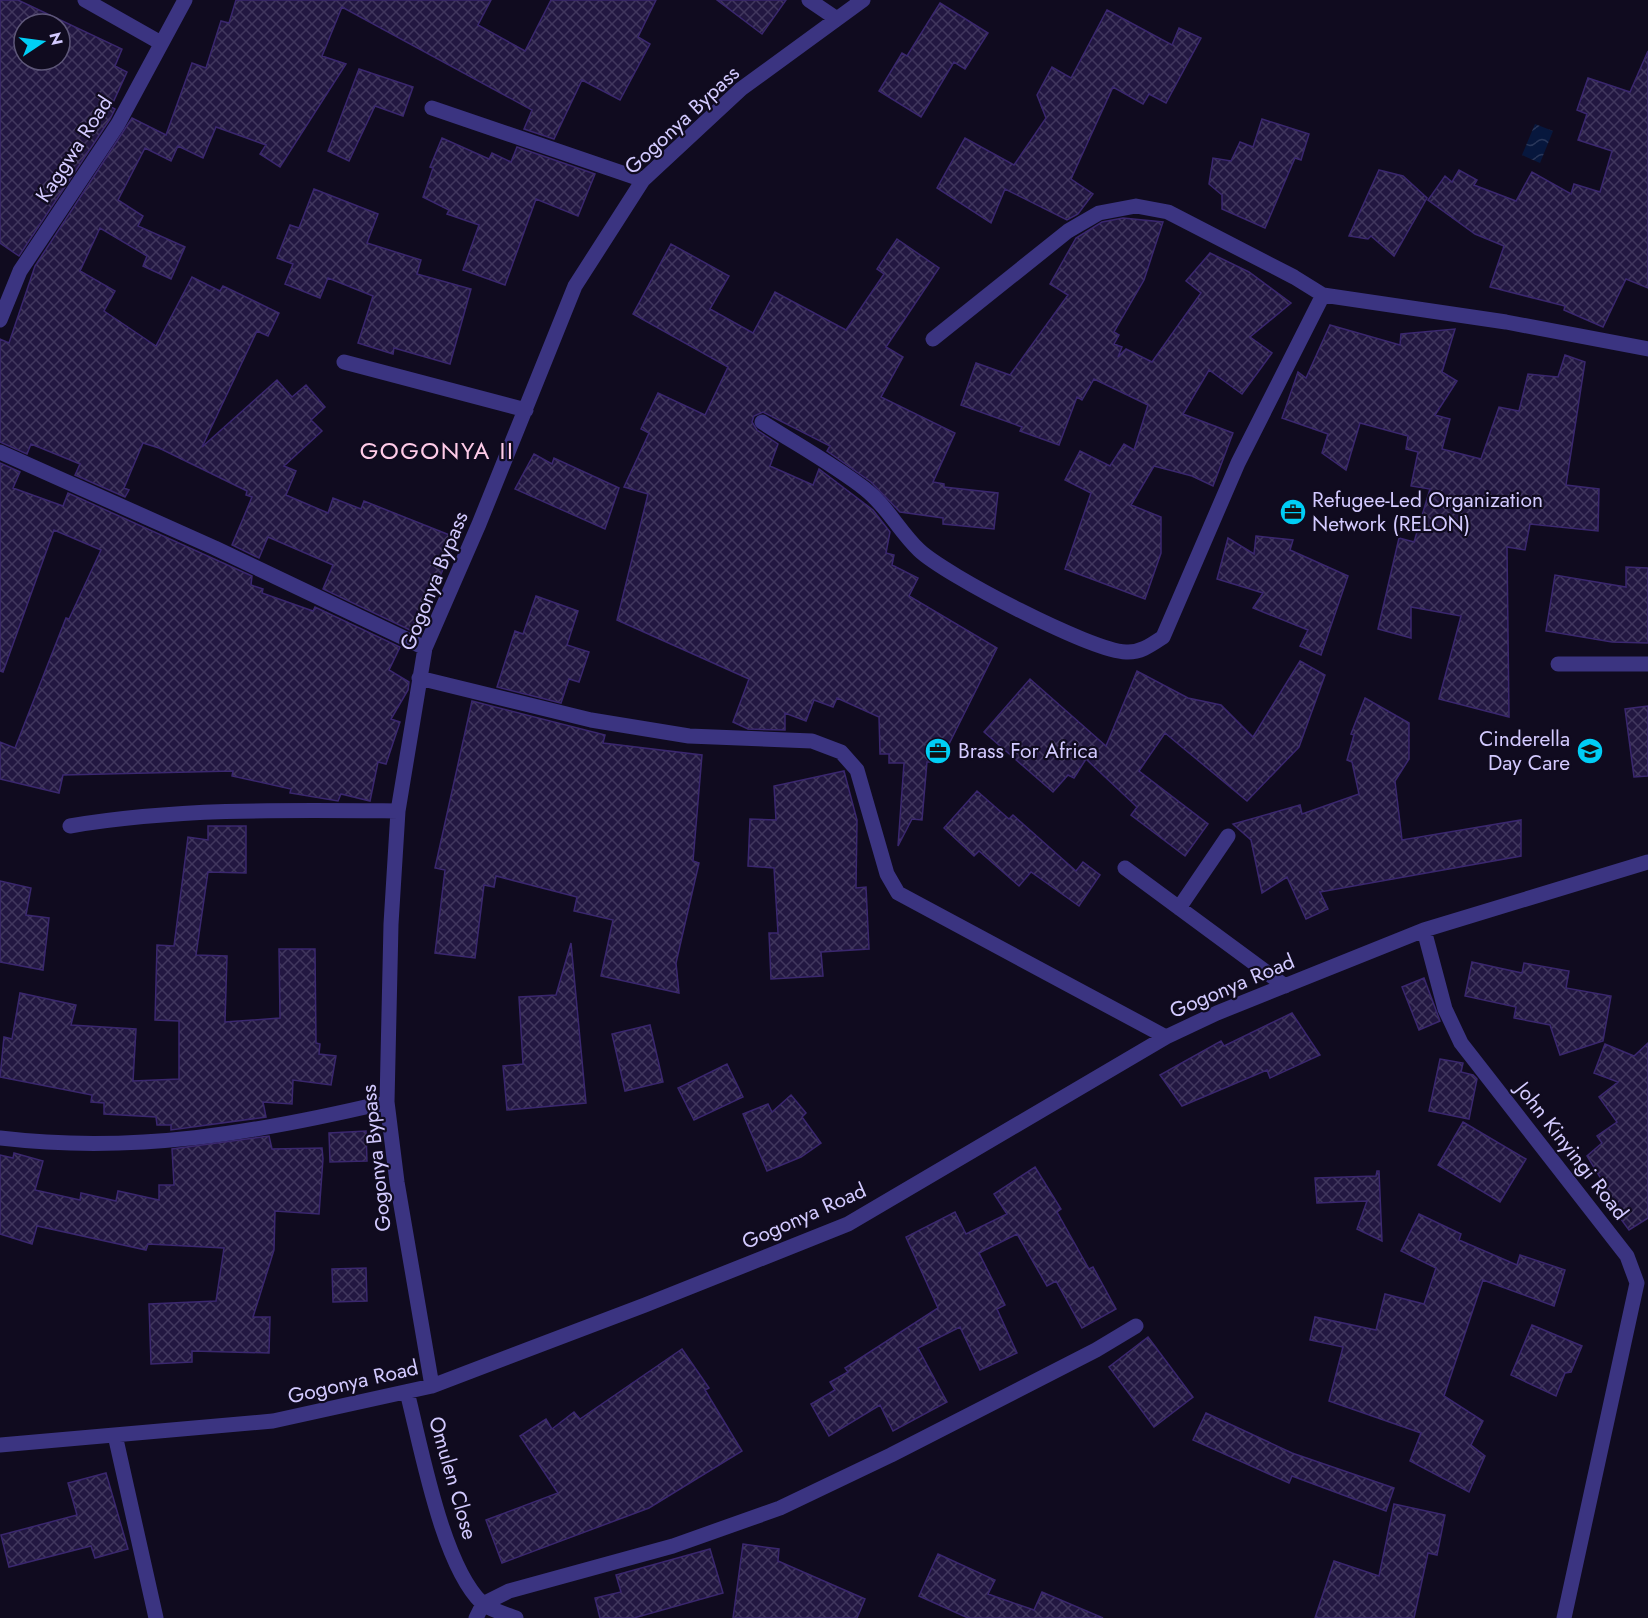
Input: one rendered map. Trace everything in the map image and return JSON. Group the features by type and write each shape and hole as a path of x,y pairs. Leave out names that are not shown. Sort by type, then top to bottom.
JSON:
{"street":[{"path":"85,0 162,43"},
{"name":"Kaggwa Road","path":"0,320 20,271 118,124 185,0"},
{"path":"809,0 837,19"},
{"name":"Gogonya Bypass","path":"432,1386 397,1182 387,1102 391,924 398,811 425,648 526,410 575,286 644,180 741,89 863,0"},
{"path":"432,108 644,180"},
{"path":"933,339 1068,231 1099,213 1116,208 1152,207 1168,212 1294,277 1323,295 1506,322 1648,349"},
{"path":"762,422 864,488 882,503 918,550 944,569 1068,634 1125,652 1145,649 1163,637 1238,464 1323,295"},
{"path":"344,362 526,410"},
{"path":"0,452 215,548 425,648"},
{"path":"1558,664 1648,664"},
{"path":"419,678 591,720 689,736 812,741 833,749 850,761 857,771 887,874 898,892 1166,1037"},
{"path":"70,826 111,820 196,814 312,810 398,811"},
{"path":"1179,908 1227,836"},
{"name":"Gogonya Road","path":"0,1445 273,1421 432,1386 645,1305 848,1224 1166,1037 1424,930 1648,862"},
{"path":"1125,868 1285,986"},
{"name":"John Kinyingi Road","path":"1424,930 1445,1009 1461,1042 1627,1256 1637,1283 1564,1618"},
{"path":"0,1138 90,1146 140,1144 234,1134 299,1123 387,1102"},
{"path":"476,1618 483,1604 509,1591 673,1546 780,1508 891,1455 1096,1350 1136,1326"},
{"name":"Omulen Close","path":"407,1392 437,1509 452,1553 483,1604"},
{"path":"115,1435 156,1618"},
{"path":"483,1604 516,1618"}],"water":[{"path":"1535,124 1553,131 1540,163 1522,155"}],"building":[{"path":"0,0 18,0 43,12 12,12 12,72 72,72 72,25 122,49 115,66 127,72 111,107 115,109 110,119 19,256 0,243"},
{"path":"236,0 491,0 478,25 525,51 551,0 656,0 638,37 650,44 620,100 582,80 554,139 524,129 532,110 342,7 322,56 346,64 280,167 260,154 266,145 216,127 203,158 178,146 171,161 145,148 118,200 143,216 138,226 185,247 171,279 143,266 147,256 100,228 80,271 115,291 104,311 156,346 192,277 220,291 223,286 279,313 268,336 257,331 202,447 277,380 292,397 306,385 325,407 311,420 322,431 284,466 296,471 286,495 328,513 333,498 361,509 364,501 457,538 437,583 410,630 323,589 333,565 268,537 259,558 232,545 252,497 246,495 247,491 159,448 143,443 124,488 129,490 125,497 75,475 80,464 31,444 27,454 0,442 0,339 9,343 35,266 132,118 166,135 192,63 206,68 221,21 229,23"},
{"path":"717,0 786,0 762,34"},
{"path":"940,3 988,33 965,69 954,62 921,117 879,91 902,53 907,56"},
{"path":"1107,10 1172,45 1179,28 1201,38 1166,103 1149,94 1143,104 1113,87 1071,179 1093,194 1078,214 1067,220 1005,189 991,223 937,188 965,138 1014,165 1046,118 1037,95 1052,67 1071,78"},
{"path":"1648,51 1648,288 1626,279 1603,327 1564,310 1565,306 1490,287 1504,246 1475,234 1428,200 1445,176 1452,182 1459,170 1477,180 1474,185 1516,201 1532,172 1571,194 1574,184 1600,192 1612,151 1578,140 1587,114 1577,110 1588,78 1630,92"},
{"path":"359,69 413,87 403,116 375,106 349,161 328,151"},
{"path":"1262,119 1309,134 1301,160 1295,158 1265,228 1222,209 1222,195 1209,184 1213,158 1231,161 1240,142 1253,147"},
{"path":"442,138 489,159 492,153 511,162 517,147 595,174 578,216 536,199 505,285 463,270 479,225 447,214 449,210 423,197 433,168 430,167"},
{"path":"1379,170 1403,176 1427,198 1394,256 1371,236 1368,239 1349,236"},
{"path":"314,189 378,214 367,243 421,260 417,274 471,289 450,364 394,348 393,354 358,343 373,296 328,278 320,298 285,284 293,264 277,258 290,225 299,228"},
{"path":"1123,218 1163,222 1144,280 1114,332 1119,335 1114,344 1122,347 1118,357 1126,349 1152,362 1201,293 1186,281 1210,253 1249,272 1291,303 1250,337 1272,353 1242,394 1209,370 1183,414 1233,433 1213,486 1192,476 1154,466 1131,505 1161,517 1161,553 1145,599 1065,569 1091,493 1065,480 1080,451 1110,466 1124,444 1134,450 1148,405 1094,379 1082,400 1077,397 1059,445 1020,431 1022,427 961,405 976,363 1010,375 1068,295 1050,284 1076,238 1102,222"},
{"path":"897,239 939,268 886,347 903,357 881,397 955,433 933,482 944,484 944,487 998,493 994,529 943,524 943,518 900,512 871,482 827,451 830,446 763,412 754,416 752,422 757,430 778,444 770,466 813,485 819,469 873,510 890,532 886,553 894,555 892,565 918,578 909,596 997,648 940,762 927,762 922,820 912,819 898,846 904,763 889,763 889,754 880,754 879,717 837,698 833,707 814,700 806,721 785,713 785,730 748,729 733,722 749,679 617,620 648,494 624,487 649,433 641,429 658,393 705,415 728,367 633,314 671,244 729,276 710,309 753,333 775,292 846,330 884,274 877,269"},
{"path":"1330,325 1400,345 1401,334 1455,329 1442,372 1457,381 1435,415 1450,419 1442,449 1481,459 1499,407 1519,411 1528,374 1558,377 1565,355 1585,362 1566,485 1599,489 1598,531 1530,524 1525,550 1507,547 1509,717 1439,699 1461,616 1411,607 1411,638 1378,629 1399,538 1414,542 1430,489 1411,486 1418,452 1406,449 1408,436 1360,423 1346,470 1322,453 1328,434 1282,418 1298,372 1306,378"},
{"path":"534,454 552,464 554,458 619,488 605,529 515,489"},
{"path":"0,463 20,472 13,488 63,506 68,493 252,576 251,585 263,589 262,593 313,611 315,607 400,647 389,670 409,682 408,690 391,719 400,722 386,764 378,762 370,801 341,794 338,801 290,793 291,789 232,776 233,771 63,775 59,793 0,779 0,742 15,748 66,618 69,619 101,550 54,530 3,672 0,671"},
{"path":"1256,536 1293,540 1290,550 1348,576 1321,655 1300,646 1308,630 1253,608 1263,593 1217,579 1228,538 1254,554"},
{"path":"1626,567 1648,568 1648,643 1612,642 1546,631 1555,575 1626,587"},
{"path":"536,596 578,611 567,645 589,652 579,682 569,679 561,703 497,687 515,631 523,634"},
{"path":"1300,661 1325,675 1299,747 1247,801 1165,733 1139,771 1208,824 1185,856 1131,815 1137,807 1086,759 1074,778 1068,775 1053,792 984,732 1030,679 1106,746 1137,671 1188,698 1221,705 1253,737"},
{"path":"1365,698 1409,723 1409,759 1395,781 1402,840 1521,820 1521,856 1320,892 1328,909 1306,919 1287,877 1262,893 1251,840 1233,824 1300,805 1302,814 1359,794 1352,762 1347,760 1354,735 1351,734"},
{"path":"472,701 605,735 603,743 702,755 693,861 699,863 676,963 679,993 601,976 613,920 574,911 577,897 496,876 494,887 484,885 475,958 435,953 445,870 435,868"},
{"path":"1648,706 1648,776 1634,777 1625,709"},
{"path":"844,771 857,820 856,888 866,887 869,949 821,952 823,976 771,979 769,933 778,933 774,868 748,866 750,819 776,820 774,786"},
{"path":"977,791 1009,819 1013,815 1076,871 1083,862 1100,875 1079,906 1031,872 1019,886 979,851 974,856 944,828"},
{"path":"208,826 246,826 246,873 208,872 196,955 227,956 225,1022 280,1018 279,949 315,949 316,1043 320,1044 319,1054 336,1056 331,1085 293,1080 292,1104 263,1102 266,1117 171,1130 171,1125 157,1125 156,1117 104,1114 104,1103 91,1102 92,1095 0,1077 4,1037 12,1039 20,993 76,1005 71,1025 136,1029 133,1081 179,1079 179,1021 155,1020 157,945 174,946 188,837 208,840"},
{"path":"0,881 31,888 26,915 49,918 43,970 0,962"},
{"path":"571,943 586,1103 507,1110 503,1066 523,1064 519,997 556,995"},
{"path":"1472,962 1522,973 1524,963 1569,971 1566,988 1611,996 1603,1041 1560,1055 1550,1025 1514,1018 1516,1007 1465,996"},
{"path":"1424,978 1440,1021 1419,1030 1402,987"},
{"path":"1292,1013 1320,1055 1270,1078 1267,1070 1182,1106 1160,1075 1221,1041 1224,1046"},
{"path":"650,1025 663,1082 625,1091 612,1034"},
{"path":"1648,1043 1648,1218 1629,1230 1606,1199 1611,1195 1587,1156 1602,1143 1597,1136 1617,1122 1599,1097 1618,1082 1594,1073 1605,1044 1634,1056"},
{"path":"1440,1059 1463,1063 1461,1072 1473,1075 1477,1079 1469,1119 1429,1111"},
{"path":"727,1064 743,1097 694,1120 678,1088"},
{"path":"791,1095 806,1113 802,1117 821,1143 801,1157 767,1171 743,1114 768,1104 772,1112"},
{"path":"1463,1122 1526,1159 1500,1202 1438,1165"},
{"path":"366,1131 367,1161 330,1162 329,1133"},
{"path":"269,1136 272,1149 322,1148 323,1159 319,1214 275,1211 274,1250 253,1317 270,1317 269,1353 192,1351 192,1362 151,1364 149,1304 216,1301 224,1248 148,1244 146,1250 37,1226 32,1244 0,1234 0,1155 13,1158 14,1153 43,1161 35,1190 80,1200 81,1193 116,1201 118,1191 159,1200 159,1185 174,1185 172,1149"},
{"path":"1035,1167 1061,1209 1057,1212 1089,1269 1093,1267 1116,1309 1082,1328 1056,1281 1047,1286 1017,1234 979,1253 1005,1305 997,1309 1017,1353 980,1370 960,1327 918,1348 947,1402 893,1431 880,1405 829,1436 811,1404 835,1390 830,1382 848,1372 845,1368 938,1308 906,1237 955,1212 966,1234 1007,1214 994,1194"},
{"path":"1379,1171 1382,1241 1357,1229 1367,1201 1317,1203 1315,1178 1376,1176"},
{"path":"1419,1214 1461,1234 1459,1240 1517,1265 1520,1255 1565,1270 1554,1306 1483,1280 1444,1396 1483,1421 1471,1445 1485,1456 1469,1492 1410,1461 1421,1433 1329,1401 1343,1347 1310,1340 1315,1317 1376,1330 1385,1294 1424,1304 1436,1268 1401,1251"},
{"path":"366,1268 367,1301 333,1302 332,1269"},
{"path":"1532,1325 1582,1346 1571,1372 1565,1373 1556,1396 1511,1375"},
{"path":"1148,1337 1193,1397 1154,1427 1109,1367"},
{"path":"682,1349 709,1388 705,1390 742,1451 649,1508 502,1563 486,1520 558,1493 520,1436 546,1419 552,1429 574,1412 580,1419"},
{"path":"1206,1413 1292,1453 1394,1488 1386,1511 1292,1476 1289,1483 1193,1440"},
{"path":"106,1473 128,1549 95,1558 91,1546 9,1567 1,1535 77,1515 68,1483"},
{"path":"1394,1504 1445,1515 1437,1555 1428,1553 1414,1618 1315,1618 1334,1561 1379,1576"},
{"path":"743,1544 779,1549 778,1561 865,1599 857,1618 733,1618"},
{"path":"710,1549 723,1593 634,1618 600,1618 595,1598 621,1592 616,1575"},
{"path":"938,1554 995,1580 988,1594 1034,1610 1042,1592 1103,1618 968,1618 919,1596"}],"place":[{"name":"Refugee-Led Organization Network (RELON)","path":"1293,512"},
{"name":"Brass For Africa","path":"938,751"},
{"name":"Cinderella Day Care","path":"1590,751"}],"district":[{"name":"GOGONYA II","path":"437,451"}]}
